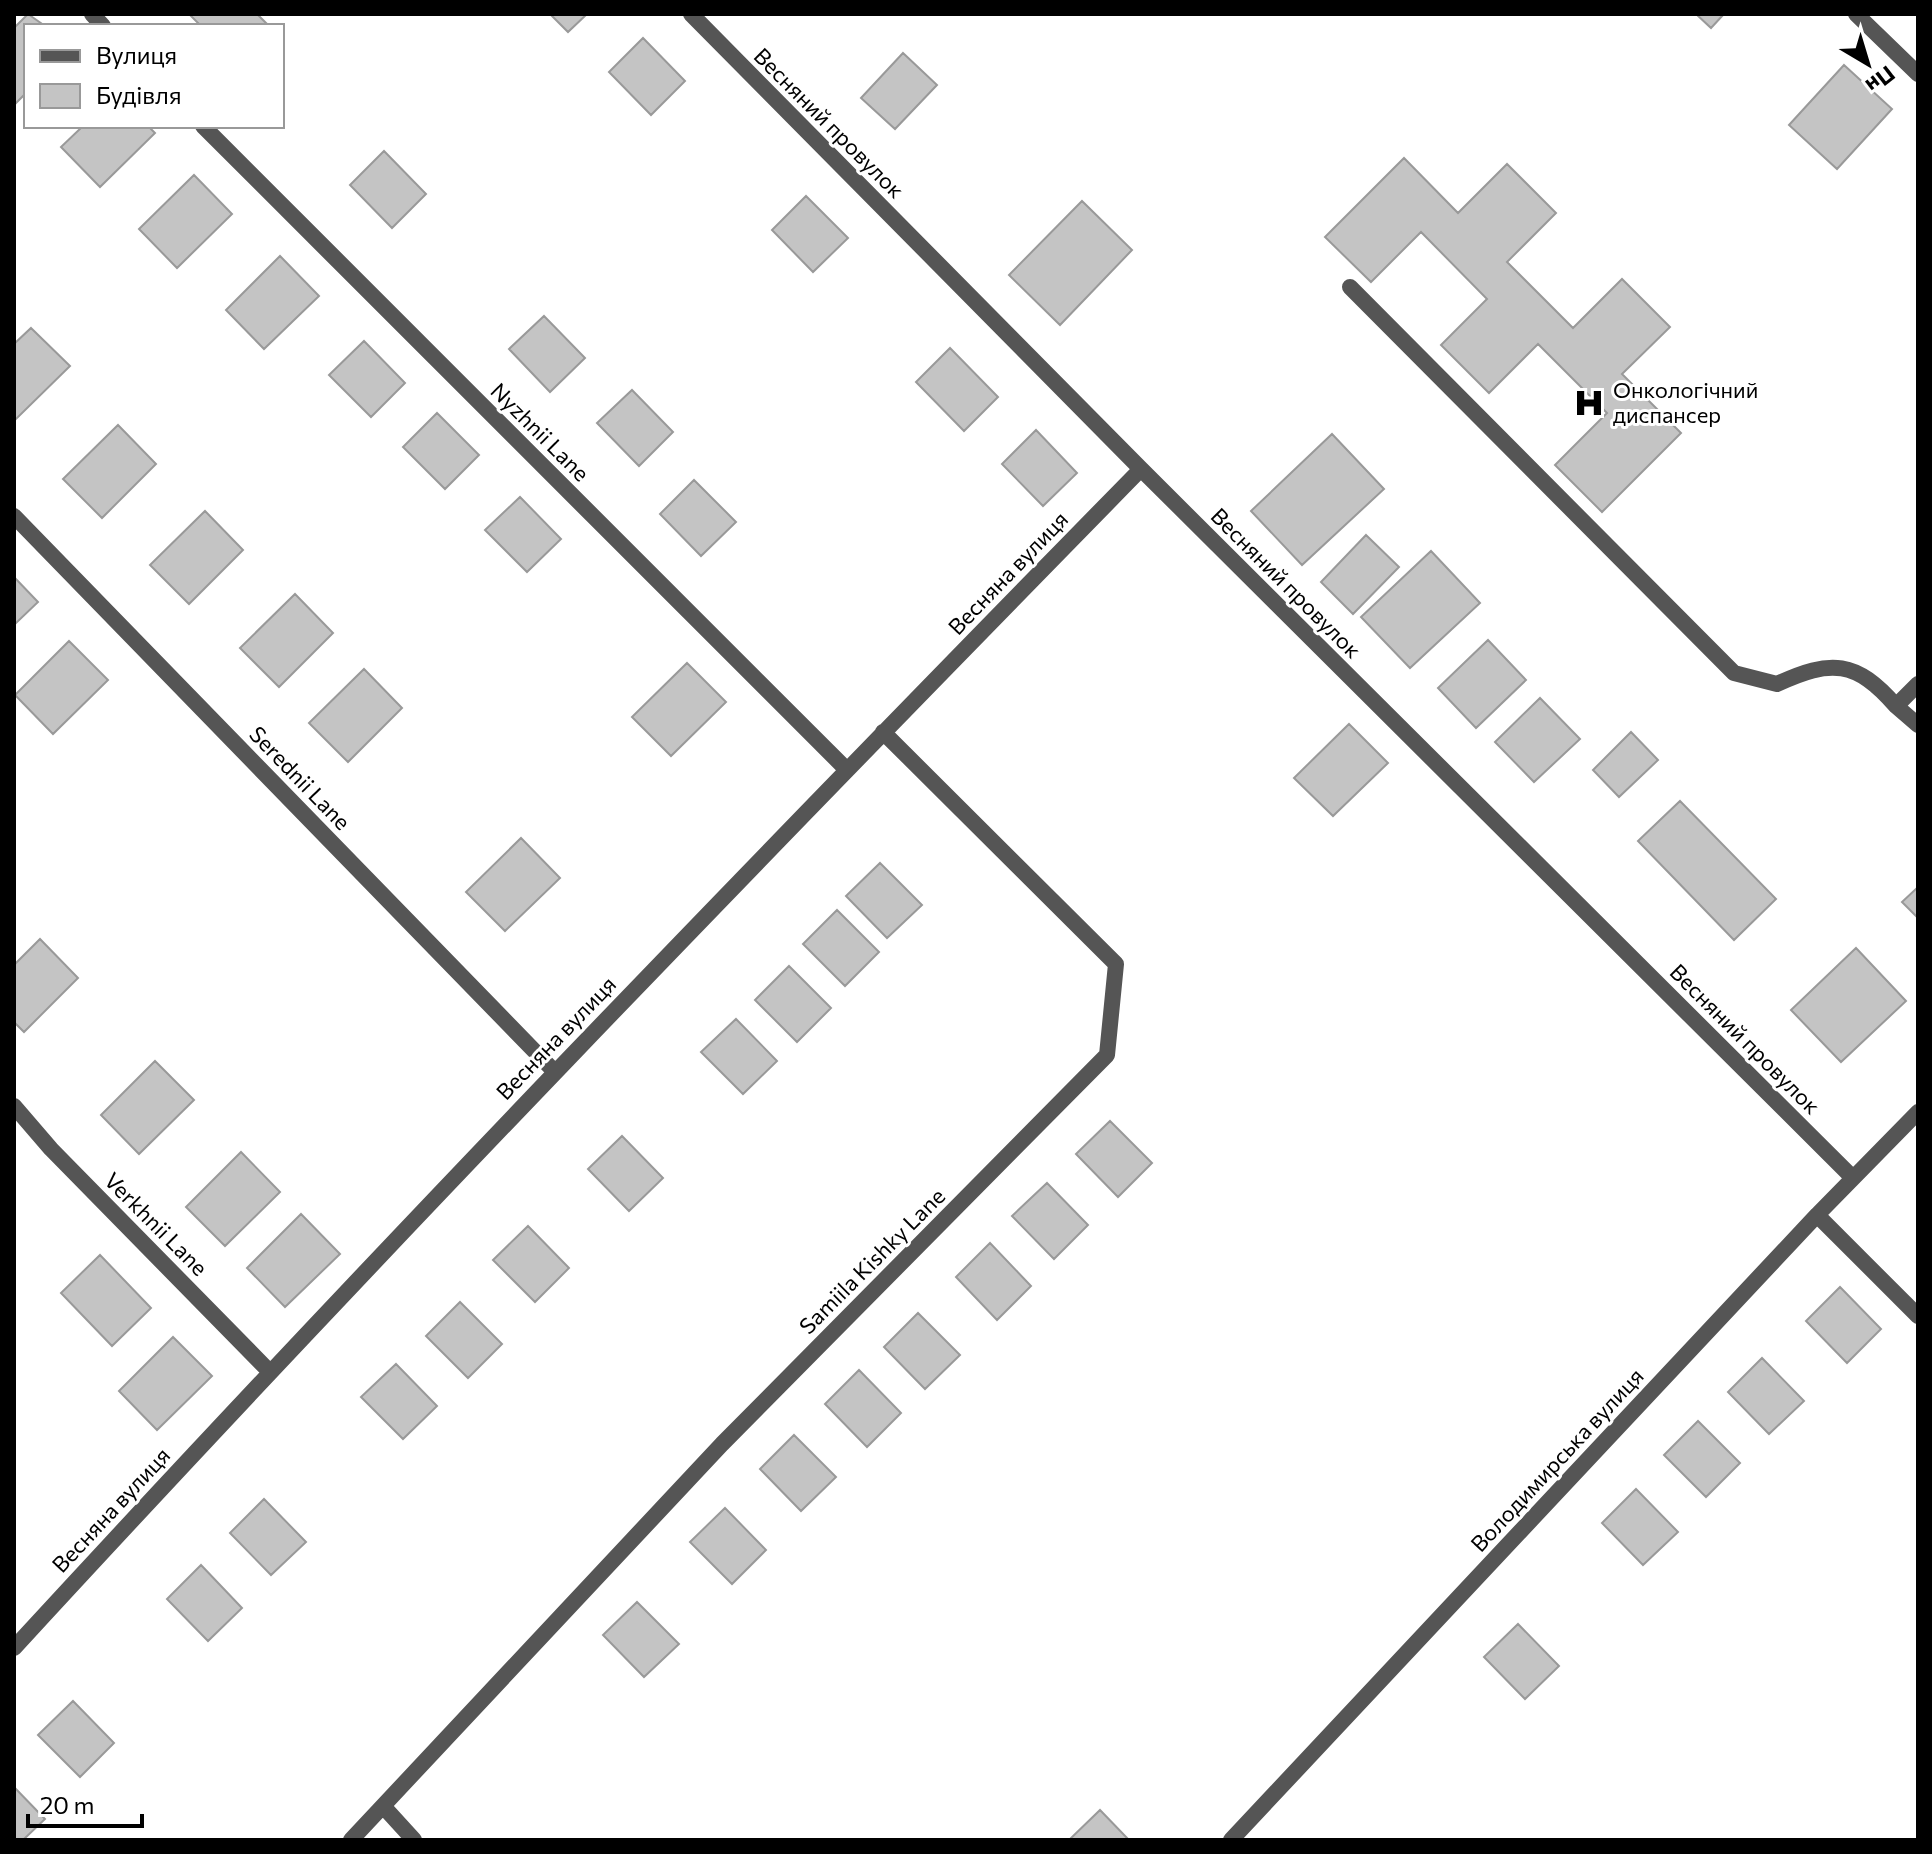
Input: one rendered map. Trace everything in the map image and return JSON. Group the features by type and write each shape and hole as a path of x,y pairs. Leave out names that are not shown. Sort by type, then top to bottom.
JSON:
{"street":[{"name":"Весняний провулок","path":"691,14 1141,469 1853,1178"},
{"path":"1856,14 1918,74"},
{"name":"Nyzhnii Lane","path":"205,128 846,769"},
{"path":"1350,287 1734,673 1777,684 1806,671 1829,668 1855,670 1875,682 1918,725"},
{"name":"Весняна вулиця","path":"14,1648 269,1371 554,1071 1141,469"},
{"name":"Serednii Lane","path":"14,516 554,1071"},
{"path":"1896,706 1918,684"},
{"name":"Samiila Kishky Lane","path":"351,1840 722,1444 1107,1055 1116,964 883,732"},
{"name":"Verkhnii Lane","path":"14,1106 51,1149 269,1371"},
{"name":"Володимирська вулиця","path":"1231,1840 1817,1215 1918,1112"},
{"path":"1817,1215 1918,1316"},
{"path":"383,1806 414,1840"}],"building":[{"path":"28,14 42,24 24,24 24,95 14,105 14,28"},
{"path":"189,14 257,14 266,23 265,24 199,24"},
{"path":"550,14 587,14 568,32"},
{"path":"1696,14 1724,14 1711,28"},
{"path":"643,38 685,81 651,115 609,72"},
{"path":"903,53 937,85 895,129 861,98"},
{"path":"1844,65 1892,109 1837,169 1789,125"},
{"path":"81,128 150,128 155,133 100,187 61,147"},
{"path":"384,151 426,194 392,228 350,185"},
{"path":"1404,158 1458,213 1507,164 1556,213 1507,262 1573,328 1622,279 1670,327 1622,374 1681,433 1602,512 1555,465 1607,413 1538,344 1489,393 1441,345 1487,299 1421,232 1371,282 1325,237"},
{"path":"194,175 232,214 177,268 139,229"},
{"path":"806,196 848,238 813,272 772,230"},
{"path":"1082,201 1132,250 1060,325 1009,275"},
{"path":"280,256 319,296 264,349 226,310"},
{"path":"544,316 585,358 550,392 509,349"},
{"path":"31,328 70,366 15,420 14,344"},
{"path":"364,341 405,383 371,417 329,375"},
{"path":"950,348 998,397 964,431 916,382"},
{"path":"632,390 673,432 639,466 597,423"},
{"path":"437,413 479,455 445,489 403,447"},
{"path":"118,425 156,464 102,518 63,479"},
{"path":"1036,430 1077,473 1043,506 1002,464"},
{"path":"1332,434 1384,489 1302,565 1251,511"},
{"path":"694,480 736,522 701,556 660,514"},
{"path":"520,497 561,539 527,572 485,530"},
{"path":"205,511 243,550 189,604 150,565"},
{"path":"1366,535 1399,567 1353,614 1321,582"},
{"path":"1431,551 1480,603 1410,668 1361,617"},
{"path":"14,577 38,602 14,625"},
{"path":"295,594 333,633 279,687 240,648"},
{"path":"1488,640 1526,680 1476,728 1438,688"},
{"path":"69,641 108,680 53,734 15,695"},
{"path":"687,663 726,702 671,756 632,717"},
{"path":"364,669 402,708 348,762 309,723"},
{"path":"1540,698 1580,739 1534,782 1495,742"},
{"path":"1349,724 1388,763 1333,816 1294,778"},
{"path":"1631,732 1658,760 1619,797 1593,770"},
{"path":"1680,801 1776,899 1734,940 1638,841"},
{"path":"521,838 560,878 505,931 466,892"},
{"path":"880,863 922,905 887,938 846,896"},
{"path":"1918,887 1918,918 1902,902"},
{"path":"837,910 879,952 845,986 803,944"},
{"path":"40,939 78,978 24,1032 14,1022 14,965"},
{"path":"1856,948 1906,1001 1841,1062 1791,1010"},
{"path":"789,966 831,1008 797,1042 755,1000"},
{"path":"736,1019 777,1061 743,1094 701,1052"},
{"path":"155,1061 194,1100 139,1154 101,1115"},
{"path":"1110,1121 1152,1163 1118,1197 1076,1154"},
{"path":"622,1136 663,1178 629,1211 588,1169"},
{"path":"241,1152 280,1192 225,1246 186,1207"},
{"path":"1047,1183 1088,1225 1054,1259 1012,1216"},
{"path":"301,1214 340,1254 285,1307 247,1268"},
{"path":"528,1226 569,1268 535,1302 493,1260"},
{"path":"990,1243 1031,1286 997,1320 956,1277"},
{"path":"100,1255 151,1308 112,1346 61,1293"},
{"path":"1840,1287 1881,1329 1847,1363 1806,1321"},
{"path":"460,1302 502,1344 468,1378 426,1336"},
{"path":"918,1313 960,1355 925,1389 884,1347"},
{"path":"173,1337 212,1376 157,1430 119,1391"},
{"path":"1762,1358 1804,1401 1769,1434 1728,1392"},
{"path":"396,1364 437,1406 403,1439 361,1397"},
{"path":"859,1370 901,1413 867,1447 825,1404"},
{"path":"1698,1421 1740,1463 1706,1497 1664,1455"},
{"path":"794,1435 836,1477 801,1511 760,1469"},
{"path":"1636,1489 1678,1532 1643,1565 1602,1523"},
{"path":"264,1499 306,1542 271,1575 230,1533"},
{"path":"725,1508 766,1550 732,1584 690,1542"},
{"path":"201,1565 242,1608 208,1641 167,1599"},
{"path":"637,1602 679,1644 644,1677 603,1635"},
{"path":"1518,1624 1559,1666 1525,1699 1484,1657"},
{"path":"73,1701 114,1743 80,1777 38,1735"},
{"path":"14,1787 45,1819 23,1840 14,1840"},
{"path":"1100,1810 1129,1840 1069,1840"}],"place":[{"name":"Онкологічний диспансер","path":"1589,403"}]}
